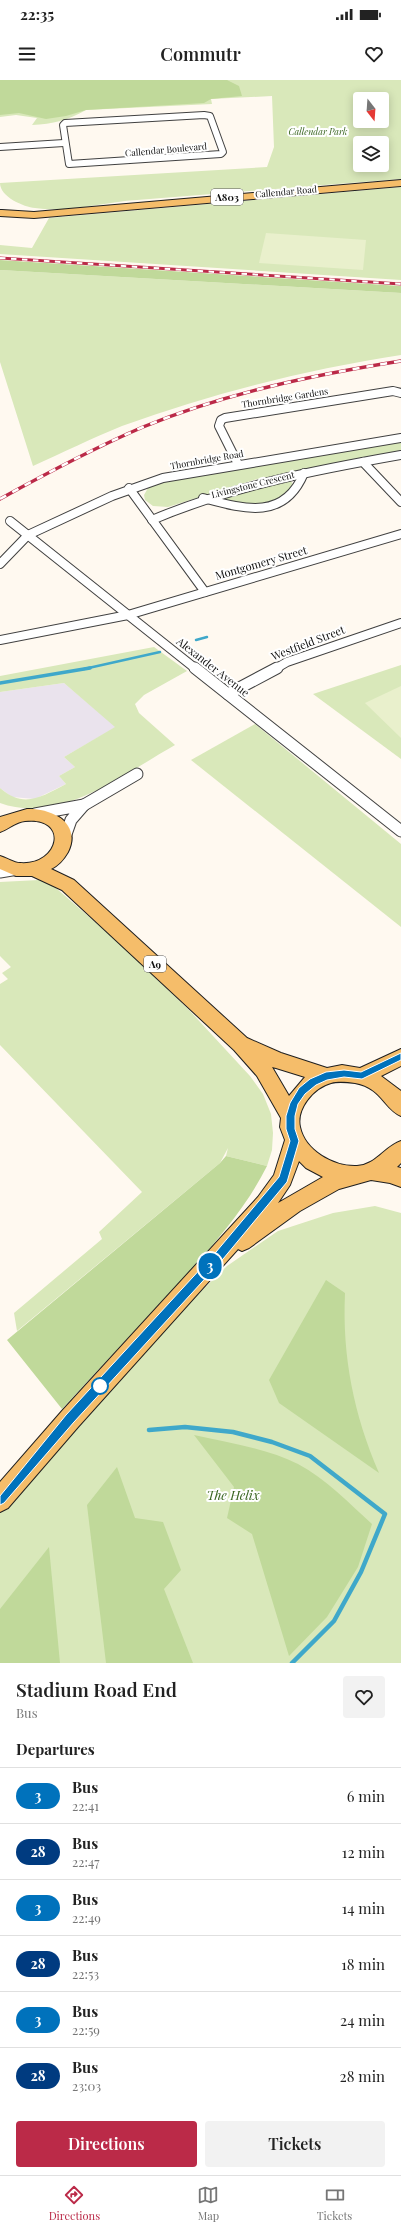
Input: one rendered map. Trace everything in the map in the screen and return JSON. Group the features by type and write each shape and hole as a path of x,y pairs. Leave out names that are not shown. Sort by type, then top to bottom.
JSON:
{"main road":[{"name":"Callendar Road","path":"1,214 52,214 401,183"},
{"name":"Callendar Road","path":"1,214 10,211 10,205 52,214"},
{"path":"0,810 46,817 55,822 62,829 68,885"},
{"path":"0,826 13,818 29,815"},
{"path":"0,862 25,869 51,862 64,843"},
{"name":"A9","path":"25,869 54,877 68,885 241,1044 264,1070 290,1116"},
{"name":"A9","path":"241,1044 276,1060 326,1076"},
{"path":"362,1076 401,1057"},
{"path":"348,1176 332,1173 316,1165 304,1155 295,1141 291,1129 290,1116 294,1103 302,1091 313,1082 326,1076 344,1073 362,1076 380,1083 395,1096 401,1107"},
{"path":"0,1500 70,1419 220,1256 283,1179 295,1141"},
{"path":"374,1172 390,1164 401,1150"},
{"path":"220,1256 302,1197 328,1183 348,1176 374,1172 392,1174 401,1178"}],"street":[{"name":"Callendar Boulevard","path":"204,115 210,116 223,152 218,155 77,165 69,164 64,143 65,139 63,125 70,122 204,115"},
{"path":"0,147 64,143"},
{"name":"Thornbridge Gardens","path":"238,464 219,426 221,420 225,418 393,391 401,393"},
{"name":"Thornbridge Road","path":"28,535 129,488 163,478 238,464 401,438"},
{"name":"Livingstone Crescent","path":"152,520 203,498 304,473 401,455"},
{"path":"363,462 401,502"},
{"name":"Livingstone Crescent","path":"203,498 257,508 286,501 301,480 304,473"},
{"path":"129,488 205,592"},
{"name":"Alexander Avenue","path":"10,521 401,831"},
{"name":"Montgomery Street","path":"0,640 128,614 401,534"},
{"path":"0,564 28,535"},
{"name":"Westfield Street","path":"228,694 287,662 401,623"},
{"path":"64,843 70,820 84,805 137,774"},
{"path":"29,815 84,805"},
{"path":"0,872 25,869"}],"shaded area":[{"path":"64,683 116,727 64,757 75,767 59,776 66,784 35,799 12,797 0,788 0,692"}],"green space":[{"name":"Callendar Park","path":"0,80 401,80 401,179 124,201 73,208 35,208 25,206 8,197 1,188 0,183 267,167 274,147 272,96 211,99 212,104 86,110 67,119 32,125 37,118 16,115 0,117"},
{"path":"0,80 227,80 239,86 242,96 211,99 204,103 86,110 66,116 46,119 19,113 0,115"},
{"path":"401,187 401,280 0,254 0,245 32,248 49,218"},
{"path":"266,233 366,240 363,270 259,263"},
{"path":"0,260 401,286 401,293 0,270"},
{"path":"0,270 401,293 401,355 295,375 190,403 122,426 33,466 0,362"},
{"path":"401,441 401,453 257,479 168,507 153,506 145,500 144,495 148,488 183,477"},
{"path":"290,480 293,484 283,498 254,506 224,499 227,495"},
{"path":"154,647 187,671 144,695 135,704 139,713 175,745 92,793 69,802 46,807 23,808 0,803 0,788 17,798 33,799 66,784 59,776 75,767 64,757 115,727 64,683 0,692 0,676"},
{"path":"401,665 401,759 313,694"},
{"path":"401,686 401,738 365,703"},
{"path":"255,724 401,844 401,927 191,760"},
{"path":"39,880 49,882 118,942 189,1010 250,1076 263,1094 271,1114 273,1133 272,1150 267,1166 226,1156 228,1148 220,1163 17,1331 14,1313 102,1239 99,1232 142,1192 0,1045 0,984 8,979 2,973 11,967 0,956 0,882"},
{"path":"226,1156 267,1166 244,1204 208,1251 62,1409 7,1340 220,1163"},
{"name":"The Helix","path":"375,1206 401,1213 401,1663 0,1663 0,1513 70,1419 227,1266 278,1231 333,1213"},
{"path":"326,1280 345,1293 348,1363 356,1407 370,1451 379,1473 279,1403 269,1380"},
{"path":"194,1435 260,1450 286,1458 298,1464 328,1484 372,1524 358,1567 327,1617 289,1656 252,1534 227,1518 234,1487"},
{"path":"117,1467 135,1518 163,1522 181,1570 164,1589 193,1663 106,1663 87,1505"},
{"path":"49,1547 60,1663 0,1663 0,1609"}],"waterway":[{"path":"196,640 207,637"},
{"path":"84,669 160,652"},
{"path":"84,669 90,668"},
{"path":"0,683 84,669"},
{"path":"149,1430 185,1427 233,1432 272,1442 310,1456 385,1514 361,1572 334,1621 292,1663"}],"railway":[{"path":"0,258 401,284"},
{"path":"0,499 107,443 174,415 206,404 270,386 335,372 401,361"}],"bus line":[{"name":"3","path":"0,1500 70,1419 220,1256 265,1204 283,1179 295,1141 291,1129 290,1116 294,1103 302,1091 313,1082 326,1076 344,1073 362,1076 401,1057"}]}
